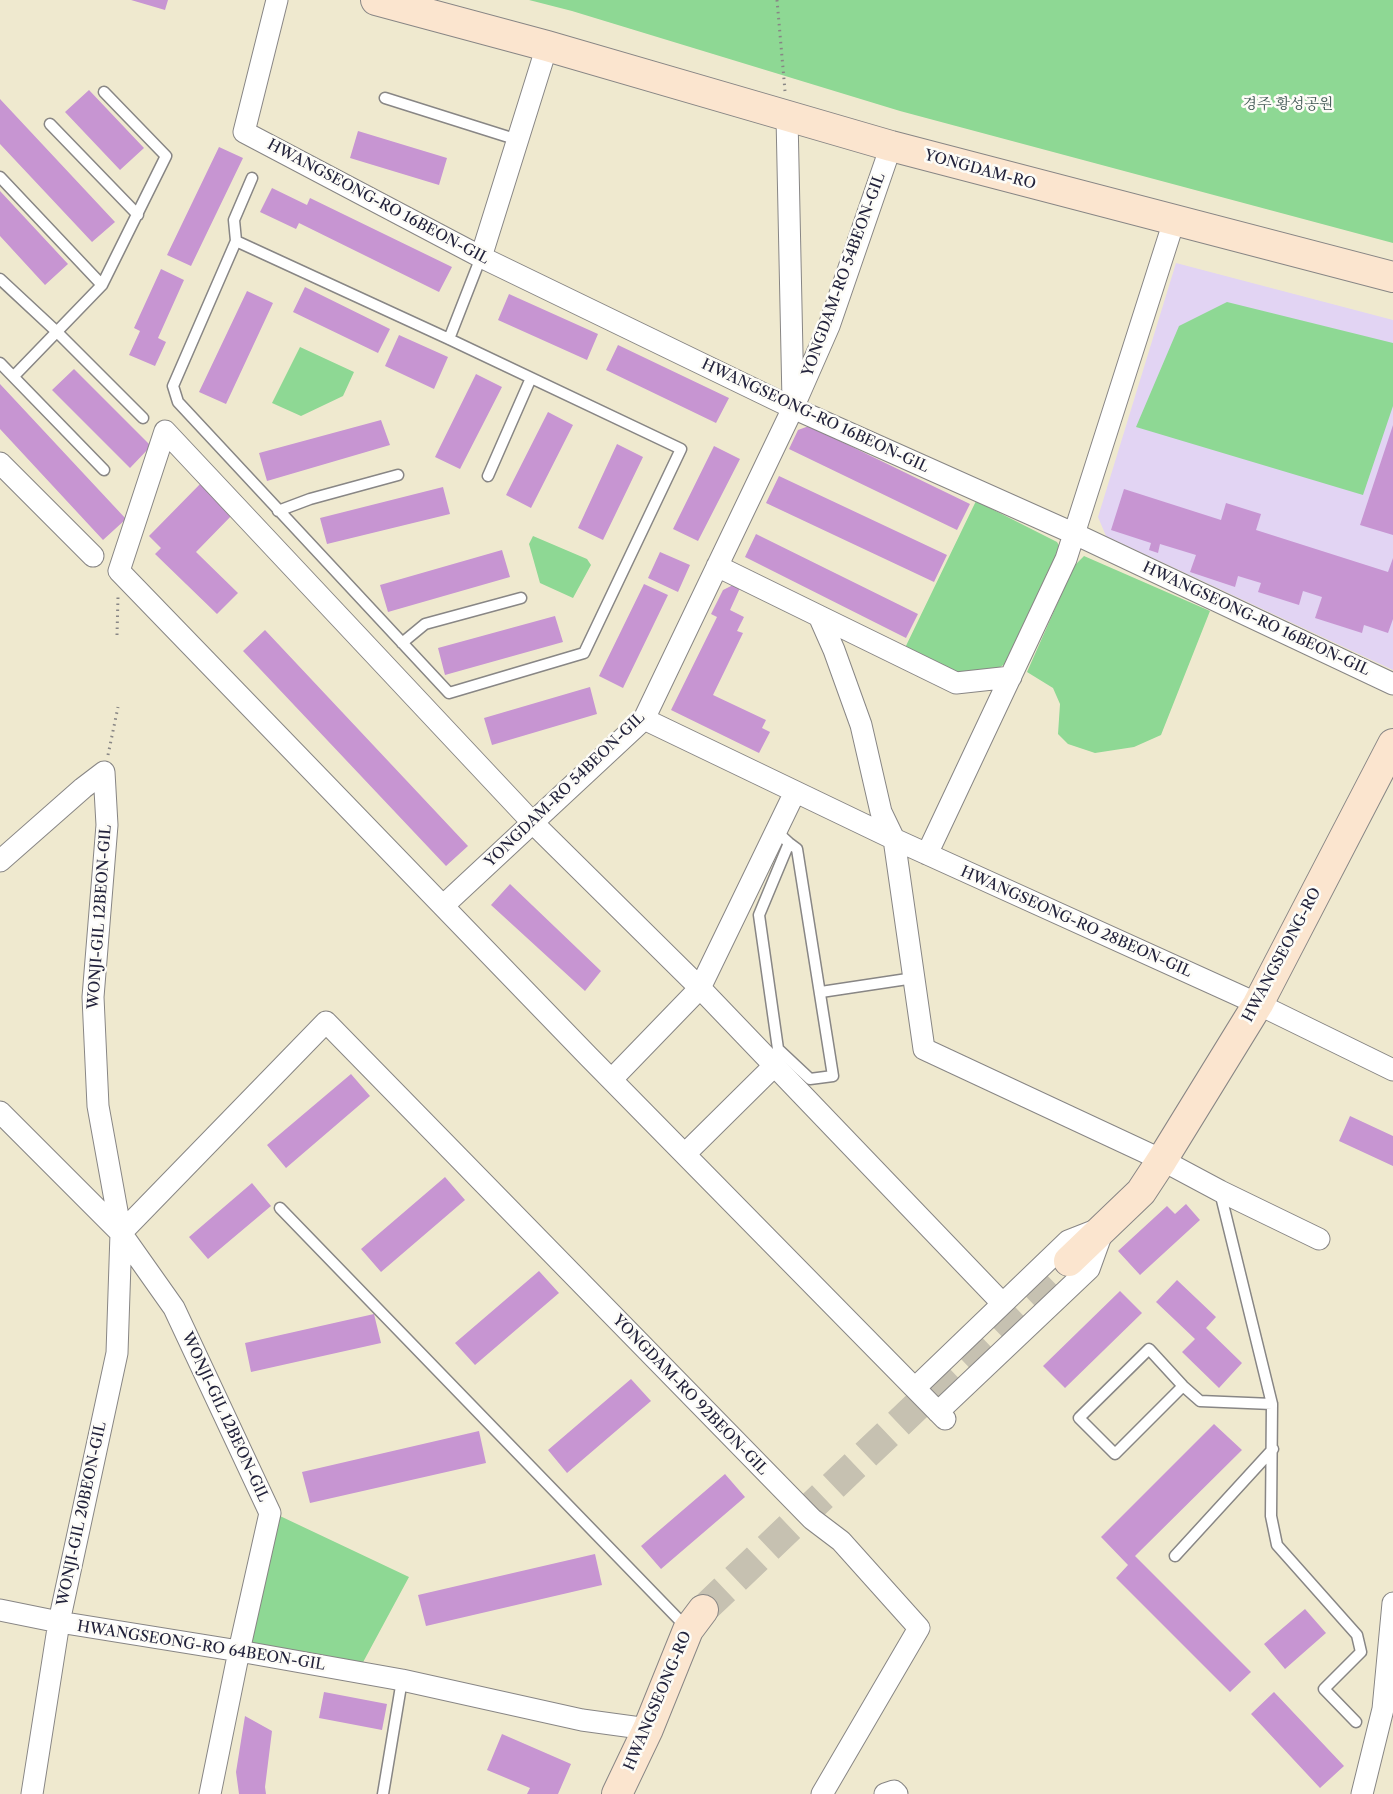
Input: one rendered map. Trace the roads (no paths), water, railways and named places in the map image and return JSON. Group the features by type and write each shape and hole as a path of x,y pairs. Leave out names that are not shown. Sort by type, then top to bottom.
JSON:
{"main road":[{"name":"YONGDAM-RO","path":"376,0 547,46 891,146 1393,277"},
{"name":"HWANGSEONG-RO","path":"1069,1261 1141,1192 1162,1160 1258,1004 1393,744"},
{"name":"HWANGSEONG-RO","path":"617,1794 695,1620"}],"street":[{"name":"HWANGSEONG-RO 16BEON-GIL","path":"277,0 244,132 481,257 794,408 1075,534 1393,684"},
{"path":"481,257 547,46"},
{"path":"788,117 794,408"},
{"name":"YONGDAM-RO 54BEON-GIL","path":"444,905 644,719 794,408 829,326 891,146"},
{"path":"927,854 1066,559 1174,221"},
{"path":"1002,1303 700,988 532,822 165,431 119,572 941,1415 1089,1269 1105,1227"},
{"path":"0,463 93,556"},
{"path":"717,566 956,683 1011,677"},
{"path":"819,616 861,725 881,812 894,839 924,1049 1162,1160 1319,1239"},
{"name":"HWANGSEONG-RO 28BEON-GIL","path":"644,719 894,839 1258,1004 1393,1070"},
{"name":"WONJI-GIL 12BEON-GIL","path":"1,858 104,772 107,825 93,997 98,1106 121,1233"},
{"path":"612,1079 700,988 782,837 795,792"},
{"name":"YONGDAM-RO 92BEON-GIL","path":"121,1233 326,1022 812,1519 841,1541 919,1628 822,1794"},
{"path":"685,1154 774,1066"},
{"name":"WONJI-GIL 12BEON-GIL","path":"0,1112 121,1233 174,1308 270,1513 210,1794"},
{"path":"915,1388 1068,1241 1105,1227"},
{"name":"WONJI-GIL 20BEON-GIL","path":"32,1794 59,1622 117,1353 121,1233"},
{"path":"1362,1794 1388,1714 1393,1603"},
{"name":"HWANGSEONG-RO 64BEON-GIL","path":"0,1610 402,1680 582,1720 648,1729"},
{"path":"885,1794 894,1791 897,1794"}],"lane":[{"path":"14,376 102,285 166,156 104,92"},
{"path":"385,98 518,140"},
{"path":"50,124 138,215"},
{"path":"0,177 102,285"},
{"path":"236,241 681,449 584,653 449,693 178,402 173,386 236,241 234,220 252,178"},
{"path":"449,339 481,257"},
{"path":"0,279 143,418"},
{"path":"0,363 104,470"},
{"path":"488,476 531,378"},
{"path":"278,512 310,499 398,475"},
{"path":"402,644 425,624 521,598"},
{"path":"782,837 797,849 833,1076 810,1079 778,1049 759,915 782,837"},
{"path":"821,992 914,978"},
{"path":"1220,1191 1272,1404 1271,1516 1277,1545 1358,1635 1361,1652 1324,1689 1356,1722"},
{"path":"280,1208 695,1620"},
{"path":"1183,1386 1115,1454 1079,1418 1149,1349 1200,1401 1272,1404"},
{"path":"1175,1556 1273,1449"},
{"path":"383,1794 402,1680"}],"tunnel":[{"path":"703,1610 1069,1261"}],"park label":[{"name":"경주 황성공원","path":"1288,105"}]}
